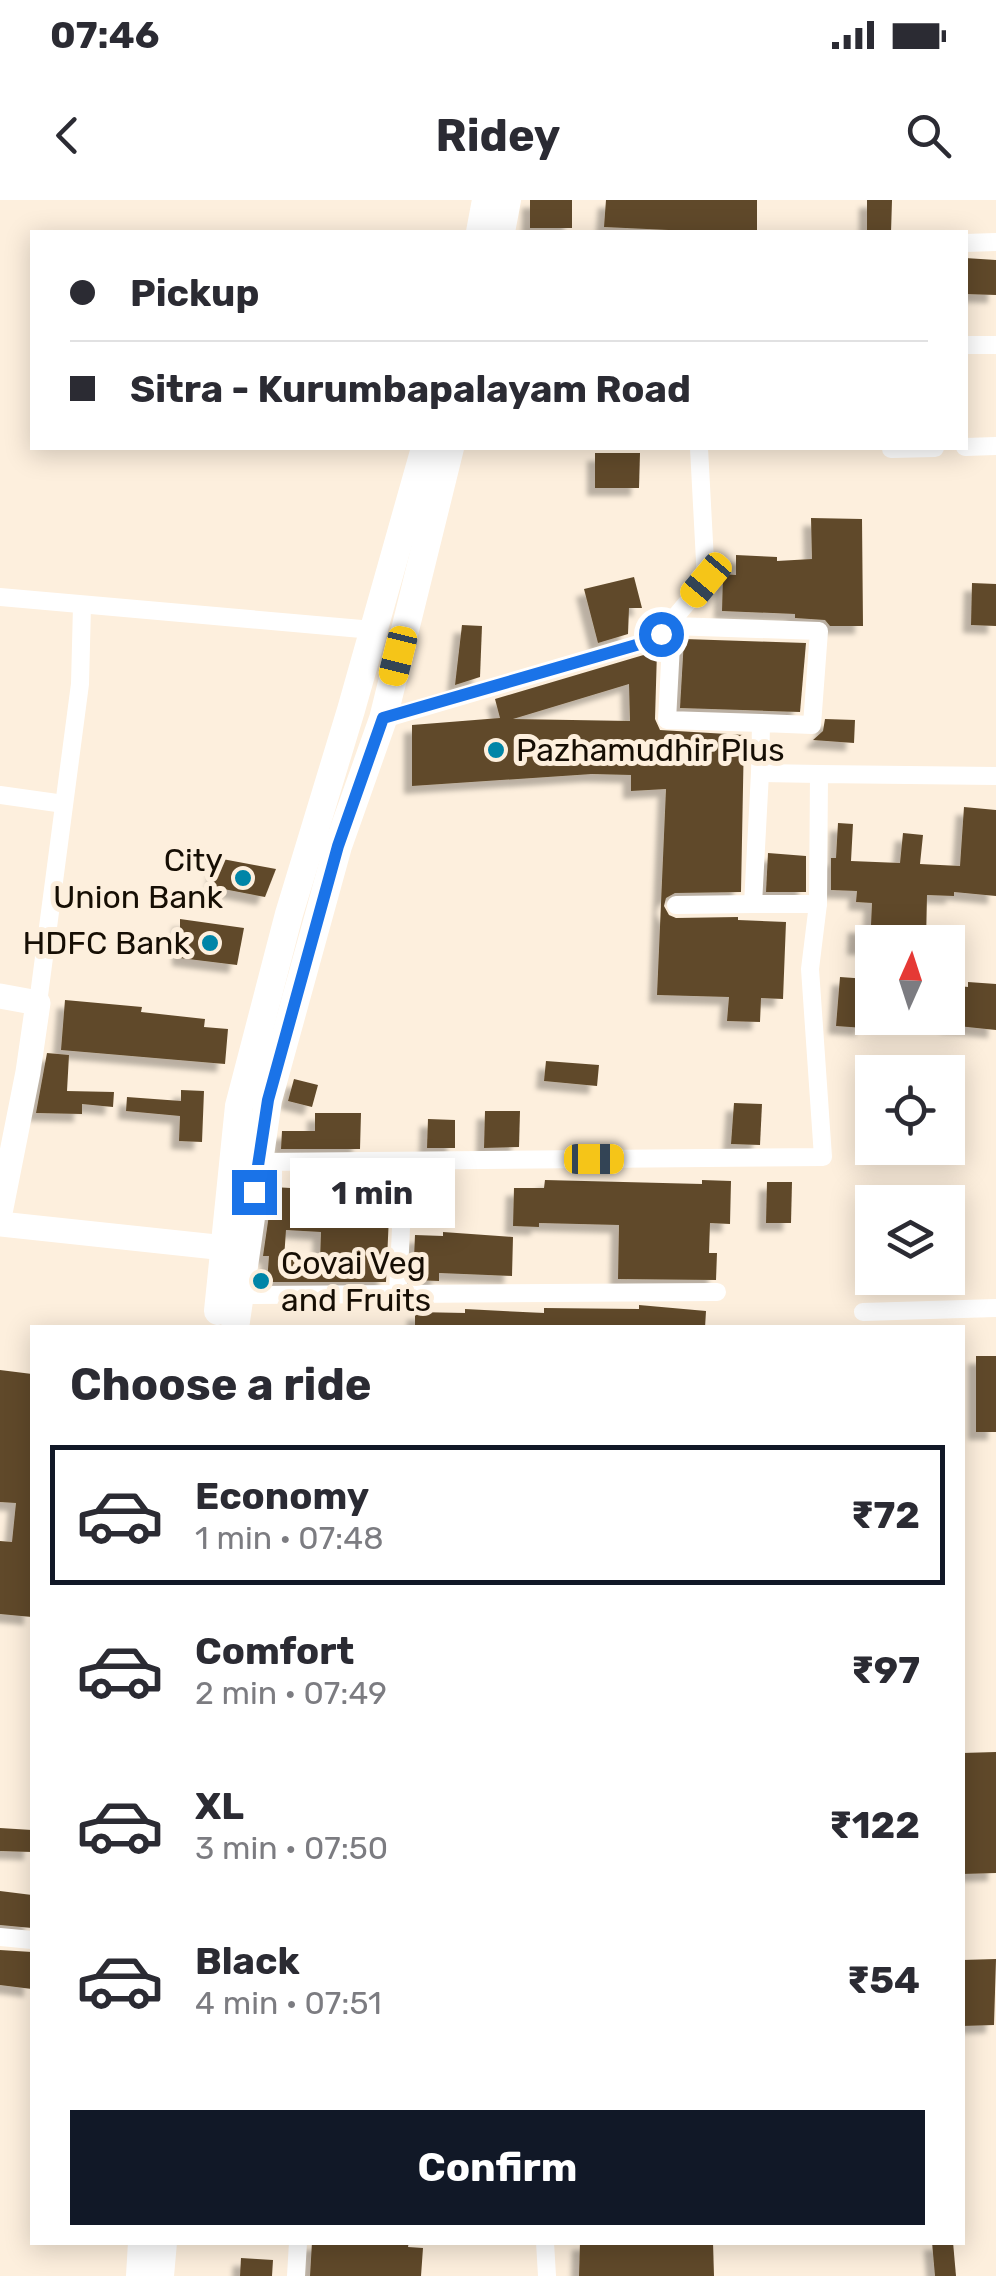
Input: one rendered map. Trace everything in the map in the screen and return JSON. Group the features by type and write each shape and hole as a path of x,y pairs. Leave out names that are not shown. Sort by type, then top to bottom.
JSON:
{"main road":[{"path":"480,230 486,200"},
{"path":"502,230 507,200"},
{"path":"235,1325 239,1106 288,914 424,450"},
{"path":"218,1325 259,1162 268,1100 338,846 383,718 450,450"},
{"path":"140,2276 142,2245"},
{"path":"160,2276 162,2245"}],"street":[{"path":"968,243 996,242"},
{"path":"968,345 996,345"},
{"path":"968,446 996,446"},
{"path":"383,718 650,641 661,634 706,580 699,450"},
{"path":"0,596 373,630"},
{"path":"0,1213 38,1003 80,684 82,606"},
{"path":"672,626 819,631 812,725 761,723 667,720 672,626"},
{"path":"753,904 761,723"},
{"path":"760,772 996,776"},
{"path":"259,1162 823,1157 810,968 818,904 819,774"},
{"path":"0,796 64,804"},
{"path":"676,906 818,904"},
{"path":"0,996 38,1003"},
{"path":"398,1294 404,1161"},
{"path":"0,1224 234,1249"},
{"path":"238,1295 717,1292"},
{"path":"863,1312 996,1308"},
{"path":"0,1937 30,1940"},
{"path":"296,2276 298,2245"},
{"path":"545,2245 547,2276"}],"building":[{"path":"530,200 572,200 572,228 530,228"},
{"path":"606,200 757,200 757,230 604,227"},
{"path":"867,200 892,200 891,230 867,230"},
{"path":"968,258 996,260 996,295 968,294"},
{"path":"595,453 640,453 639,488 595,488"},
{"path":"811,518 862,519 863,626 830,626 825,620 795,618 795,614 722,611 723,574 736,575 736,555 777,557 777,561 812,559"},
{"path":"634,577 642,608 629,608 628,634 598,643 584,589"},
{"path":"972,583 996,584 996,626 971,625"},
{"path":"462,625 482,626 480,677 455,685"},
{"path":"684,639 806,643 800,712 680,708"},
{"path":"657,651 655,719 660,730 744,735 741,892 675,893 666,898 664,906 676,918 738,917 786,922 783,999 761,998 760,1022 727,1021 729,997 657,995 666,789 631,791 631,775 592,774 412,786 412,725 500,718 495,699","holes":["629,684 630,721 513,719"]},
{"path":"825,719 855,720 854,743 813,740 823,731"},
{"path":"964,807 996,810 996,896 954,892 954,896 927,895 926,925 871,925 872,903 856,902 857,891 831,890 831,858 836,858 838,823 853,824 851,861 900,863 903,833 923,835 920,864 960,866"},
{"path":"768,853 806,856 806,892 766,892"},
{"name":"City Union Bank","path":"217,858 276,869 265,897 213,887"},
{"name":"HDFC Bank","path":"180,919 244,928 237,965 180,958"},
{"path":"840,977 855,978 855,1027 836,1026"},
{"path":"968,982 996,984 996,1030 965,1027 965,987"},
{"path":"65,1000 142,1007 141,1012 205,1019 204,1027 228,1029 225,1064 61,1050"},
{"path":"47,1053 69,1055 67,1091 114,1092 113,1107 82,1104 82,1114 36,1113"},
{"path":"546,1061 599,1065 597,1086 544,1081"},
{"path":"294,1079 318,1085 312,1107 288,1101"},
{"path":"181,1090 204,1091 202,1142 179,1141 180,1116 126,1111 127,1097 181,1101"},
{"path":"734,1103 762,1104 760,1145 731,1144"},
{"path":"485,1111 520,1111 519,1147 484,1148"},
{"path":"315,1113 361,1113 360,1149 281,1149 282,1131 315,1131"},
{"path":"428,1119 455,1120 455,1148 427,1148"},
{"path":"545,1180 702,1184 702,1180 731,1181 730,1224 710,1223 709,1253 717,1253 716,1280 618,1279 619,1225 513,1226 514,1188 544,1188"},
{"path":"767,1182 792,1182 791,1223 766,1223"},
{"path":"273,1187 325,1190 325,1195 357,1198 356,1215 389,1216 386,1282 267,1282 269,1256 263,1256","holes":["286,1230 321,1232 320,1261 284,1259"]},
{"path":"443,1232 513,1237 512,1276 439,1273 439,1281 413,1280 415,1235 443,1236"},
{"path":"639,1305 706,1311 705,1325 415,1325 415,1312 639,1309"},
{"path":"976,1356 996,1356 996,1432 976,1432"},
{"path":"0,1370 30,1374 30,1617 0,1614 0,1541 12,1542 16,1503 0,1502"},
{"path":"996,1752 996,1873 965,1874 965,1753"},
{"path":"0,1828 30,1830 30,1852 0,1851"},
{"path":"0,1891 30,1895 30,1928 0,1925"},
{"path":"0,1950 30,1952 30,1989 0,1985"},
{"path":"996,1959 994,2025 965,2026 965,1960"},
{"path":"312,2245 423,2248 421,2276 310,2276"},
{"path":"580,2245 713,2245 714,2276 579,2276"},
{"path":"932,2245 953,2245 956,2276 935,2276"},
{"path":"241,2258 273,2260 272,2276 240,2276"}],"place":[{"name":"Pazhamudhir Plus","path":"496,750"},
{"name":"City Union Bank","path":"243,878"},
{"name":"HDFC Bank","path":"210,943"},
{"name":"Covai Veg and Fruits","path":"261,1281"}],"route":[{"path":"254,1192 268,1100 338,846 383,718 499,687 650,641 661,634"}]}
